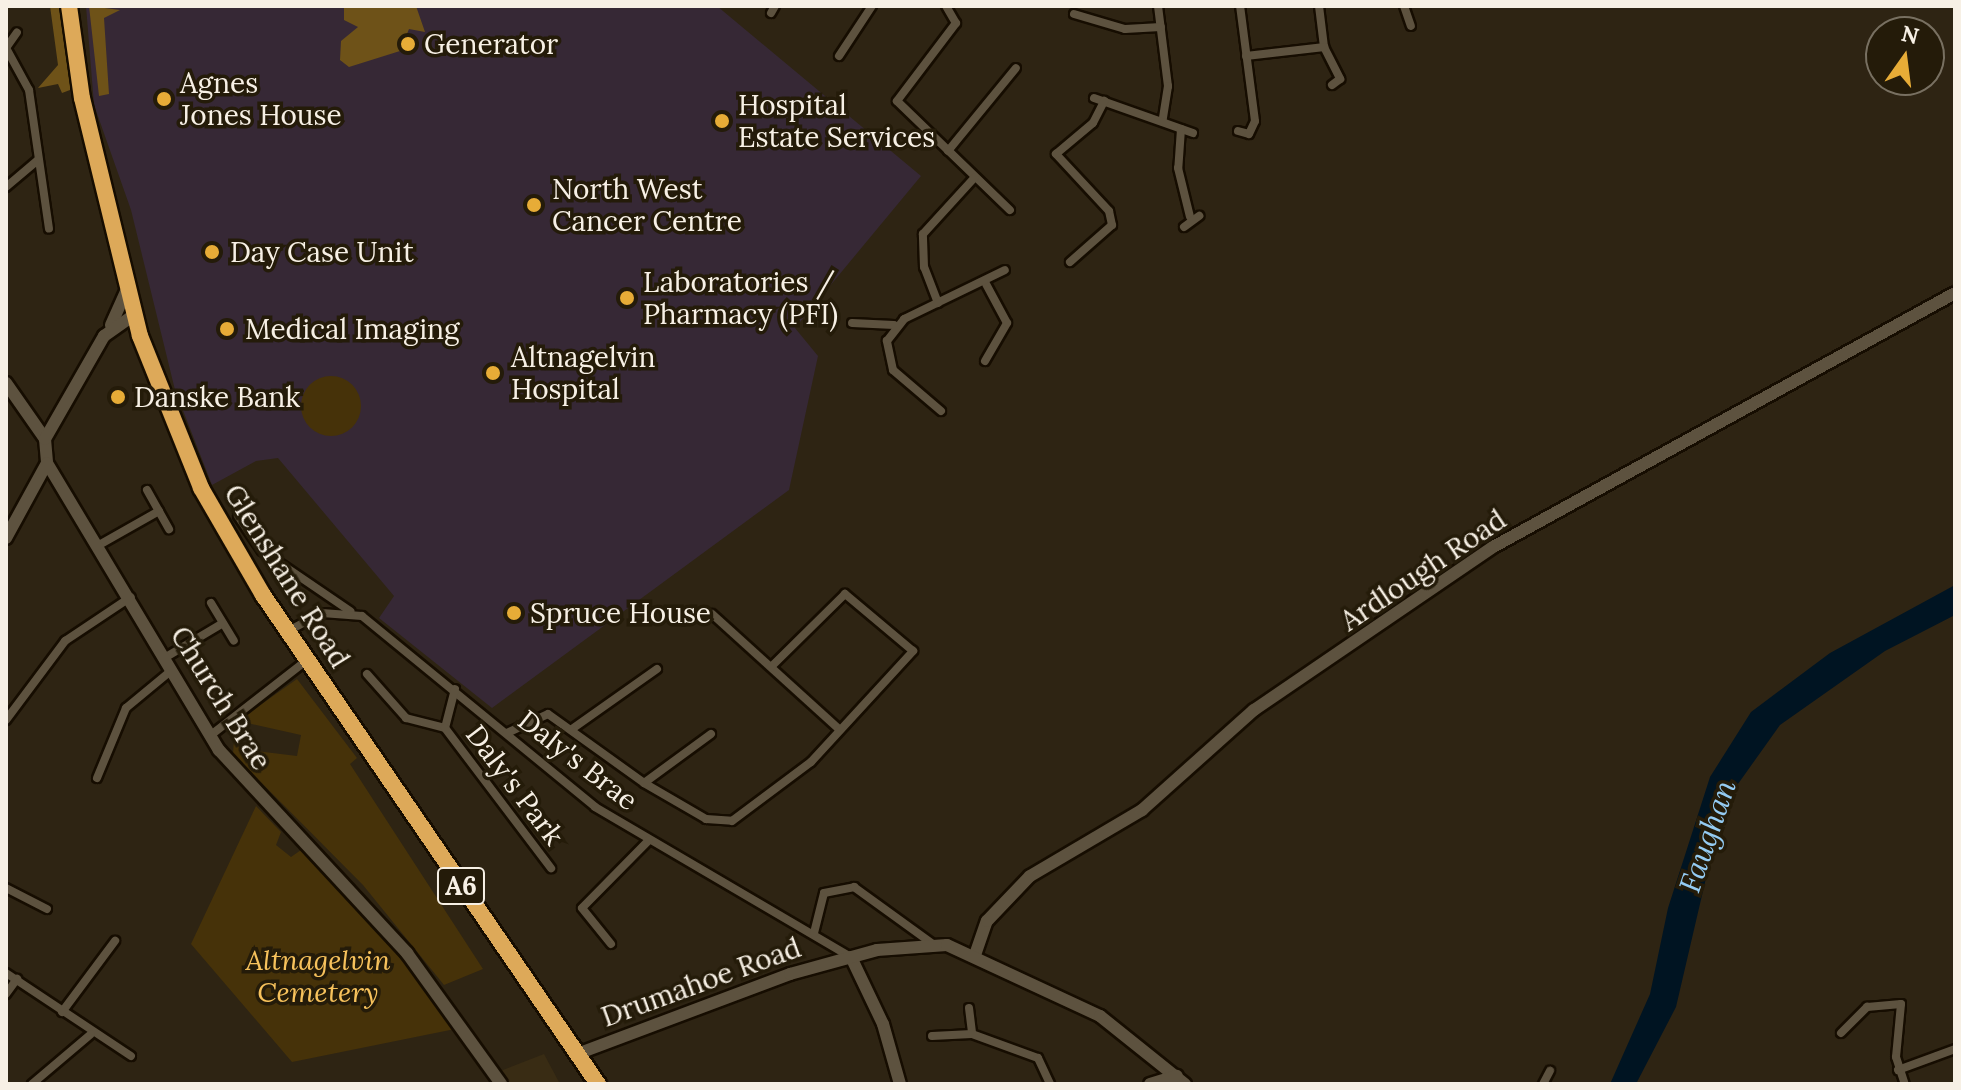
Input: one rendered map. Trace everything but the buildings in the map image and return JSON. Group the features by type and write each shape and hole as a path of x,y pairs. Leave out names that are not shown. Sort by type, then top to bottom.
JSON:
{"highway":[{"name":"Glenshane Road","path":"72,6 82,98 135,314 201,488 307,660 598,1084"}],"street":[{"path":"839,56 872,6"},
{"path":"946,6 956,23 897,101 1010,210"},
{"path":"1158,6 1168,91 1162,122"},
{"path":"1238,131 1249,134 1255,121 1240,6"},
{"path":"1319,6 1324,47 1340,79 1332,85"},
{"path":"1404,6 1411,26"},
{"path":"1087,7 1078,15 1125,29 1161,27"},
{"path":"17,32 6,48 29,90 49,229"},
{"path":"1246,56 1324,47"},
{"path":"948,151 1016,68"},
{"path":"1094,98 1193,133"},
{"path":"1070,262 1112,225 1109,211 1056,154 1093,123 1104,101"},
{"path":"1181,129 1178,168 1194,216 1184,227"},
{"path":"6,187 38,160"},
{"path":"938,303 924,267 923,234 975,177"},
{"path":"852,323 894,325 986,284 1005,270"},
{"path":"985,361 1007,323 986,284"},
{"path":"6,383 45,439 110,328 128,286"},
{"name":"Ardlough Road","path":"975,955 987,921 1030,876 1142,810 1254,710 1493,547 1955,293"},
{"path":"110,328 135,314"},
{"path":"894,325 887,341 893,370 941,411"},
{"name":"Church Brae","path":"45,439 47,463 242,782 407,953 501,1084"},
{"path":"6,538 47,463"},
{"path":"147,490 169,529"},
{"path":"99,545 159,511"},
{"name":"Daly's Brae","path":"238,516 262,551 455,689 576,794 851,957"},
{"path":"507,733 548,714 644,783 720,823 742,815 811,762 913,651 861,602 838,595 771,667"},
{"path":"6,720 65,641 131,597"},
{"path":"211,603 234,641"},
{"path":"288,631 322,613 350,611"},
{"path":"712,614 839,729"},
{"path":"166,657 223,623"},
{"path":"211,735 307,660"},
{"path":"572,729 657,669"},
{"path":"97,778 126,708 172,670"},
{"name":"Daly's Park","path":"367,674 406,718 445,728 551,868"},
{"name":"Daly's Park","path":"445,728 455,689"},
{"path":"644,783 711,734"},
{"path":"611,944 582,908 649,840"},
{"path":"814,933 824,893 854,887 934,945"},
{"path":"6,888 47,909"},
{"path":"62,1012 115,941"},
{"name":"Drumahoe Road","path":"577,1054 720,996 851,957 934,945 975,955 1100,1016 1181,1080"},
{"path":"851,957 900,1084"},
{"path":"6,973 91,1034 131,1056"},
{"path":"6,994 17,979"},
{"path":"1841,1033 1867,1007 1901,1004 1898,1070 1905,1084"},
{"path":"969,1008 972,1034"},
{"path":"32,1084 91,1034"},
{"path":"932,1036 972,1034 1038,1058 1050,1084"},
{"path":"1898,1070 1955,1049"},
{"path":"1543,1084 1550,1071"},
{"path":"1150,1084 1181,1080"}],"shaded area":[{"path":"50,6 64,6 71,52 70,90 62,93 58,84 38,88 58,65"},
{"name":"Altnagelvin Hospital","path":"86,6 717,6 921,176 795,328 818,356 789,490 492,708 379,618 394,596 278,458 256,461 212,485 175,390 131,210 94,105"},
{"path":"89,6 120,10 104,18 109,94 99,96"},
{"path":"344,6 416,6 425,32 409,29 400,51 349,67 340,60 341,41 358,27 344,20"},
{"path":"544,1054 560,1084 505,1084 498,1072"}],"green space":[{"path":"331,376 352,385 361,406 352,427 331,436 310,427 301,406 310,385"},
{"name":"Altnagelvin Cemetery","path":"297,679 357,758 350,764 483,969 444,985 363,885 233,754 234,739 241,749 297,756 301,735 238,721"},
{"name":"Altnagelvin Cemetery","path":"256,806 281,832 276,845 291,857 301,850 430,991 455,1029 292,1062 191,944"}],"water":[{"name":"Faughan","path":"1955,585 1955,615 1885,651 1780,725 1723,805 1676,1007 1636,1084 1610,1084 1650,994 1668,908 1710,777 1751,712 1830,653"}],"place":[{"name":"Generator","path":"408,44"},
{"name":"Agnes Jones House","path":"164,99"},
{"name":"Hospital Estate Services","path":"722,121"},
{"name":"North West Cancer Centre","path":"534,205"},
{"name":"Day Case Unit","path":"212,252"},
{"name":"Laboratories / Pharmacy (PFI)","path":"627,298"},
{"name":"Medical Imaging","path":"227,329"},
{"name":"Altnagelvin Hospital","path":"493,373"},
{"name":"Danske Bank","path":"118,397"},
{"name":"Spruce House","path":"514,613"}]}
